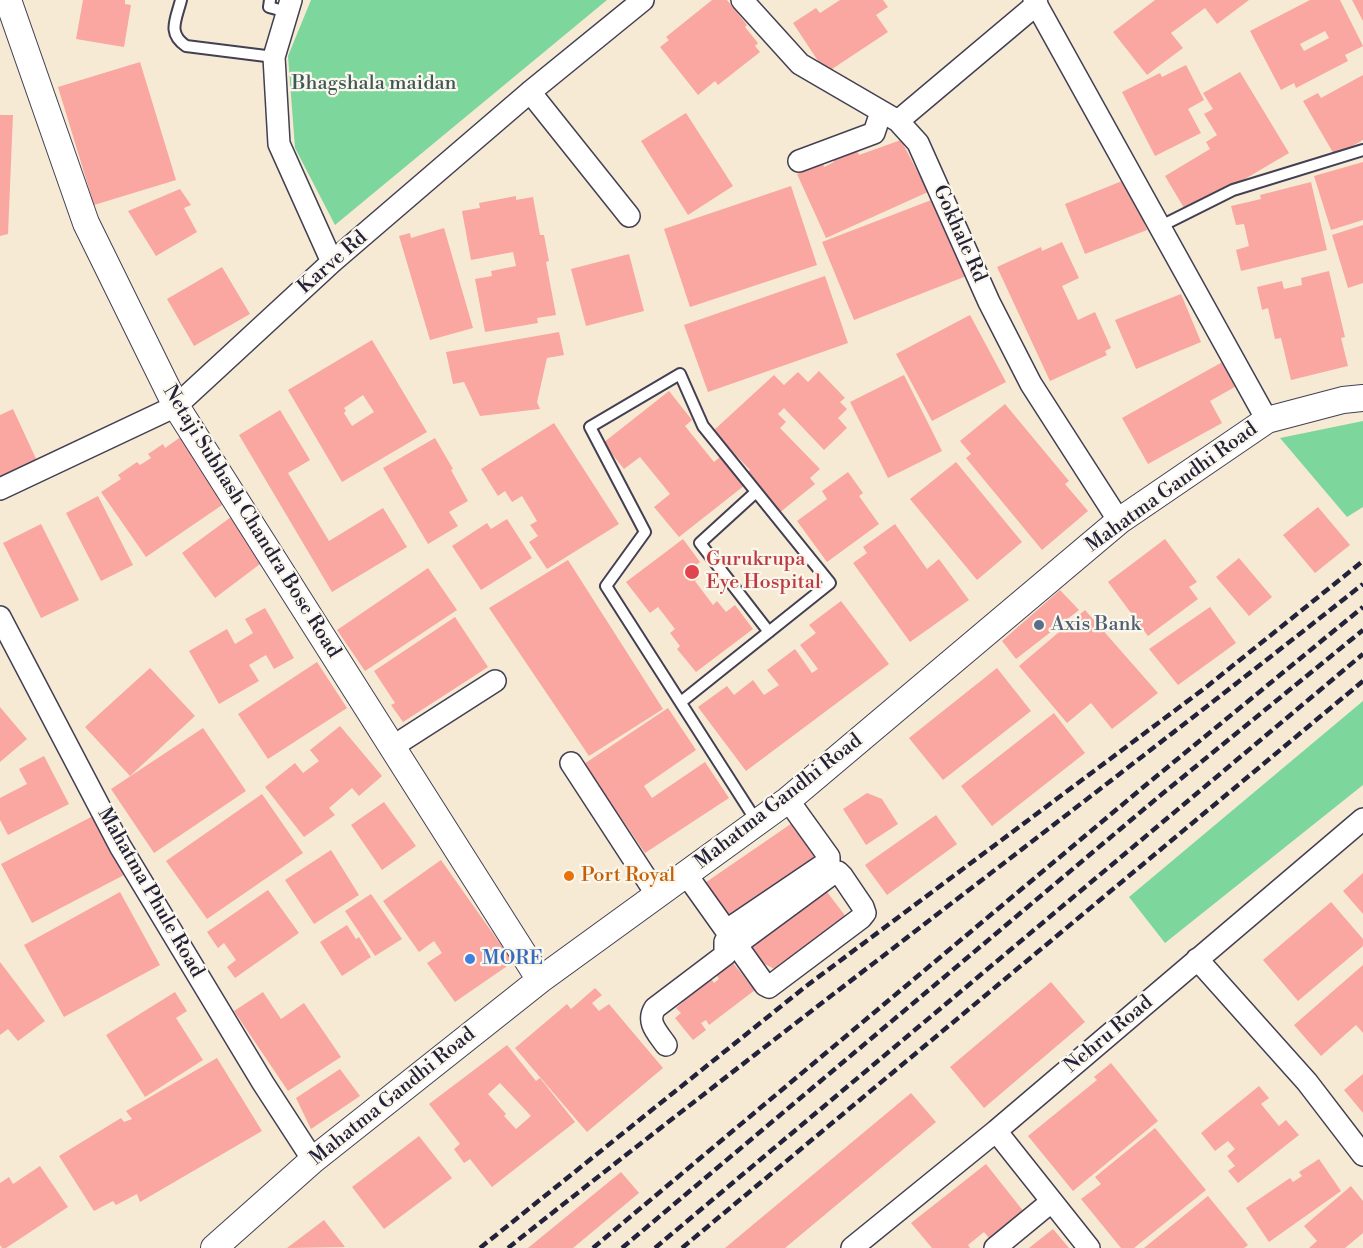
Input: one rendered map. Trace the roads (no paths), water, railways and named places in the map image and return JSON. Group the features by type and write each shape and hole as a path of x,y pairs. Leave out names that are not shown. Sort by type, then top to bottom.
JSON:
{"street":[{"name":"Karve Rd","path":"0,489 176,406 332,262 530,92 643,0"},
{"name":"Gokhale Rd","path":"742,0 800,64 890,116 918,143 989,302 1031,384 1119,521"},
{"name":"Netaji Subhash Chandra Bose Road","path":"10,1 86,223 176,406 540,980"},
{"path":"799,161 874,133 890,116 1036,2 1267,420"},
{"path":"289,6 274,57 279,144 332,262"},
{"path":"530,92 629,216"},
{"name":"Mahatma Gandhi Road","path":"214,1248 313,1160 540,980 788,800 1119,521 1267,420 1343,400 1363,398"},
{"name":"Mahatma Phule Road","path":"0,617 120,846 257,1073 313,1160"},
{"path":"392,747 495,681"},
{"path":"571,763 657,895"},
{"path":"666,1045 651,1022 655,1008 725,955 725,942 731,936 829,861 829,857 788,800"},
{"name":"Nehru Road","path":"852,1248 996,1131 1363,819"},
{"path":"686,874 765,985 773,986 865,913 838,872 731,936"},
{"path":"1197,959 1307,1082 1363,1155"},
{"path":"996,1131 1089,1248"},
{"path":"994,1248 1051,1202"}],"lane":[{"path":"181,0 174,29 177,39 186,46 274,57"},
{"path":"270,0 269,7 289,6"},
{"path":"1159,227 1233,190 1363,150"},
{"path":"681,702 830,584 703,426 680,374 590,428 645,532 606,586 757,822"},
{"path":"756,492 700,543 769,632"}],"railway":[{"path":"480,1248 805,987 1205,688 1363,561"},
{"path":"508,1248 1363,584"},
{"path":"593,1248 1147,784 1363,607"},
{"path":"622,1248 1162,794 1363,630"},
{"path":"655,1248 1363,654"},
{"path":"682,1248 1363,681"}],"place":[{"name":"Gurukrupa Eye Hospital","path":"692,572"},
{"name":"Axis Bank","path":"1039,625"},
{"name":"Port Royal","path":"569,876"},
{"name":"MORE","path":"470,959"}],"park label":[{"name":"Bhagshala maidan","path":"374,84"}]}
